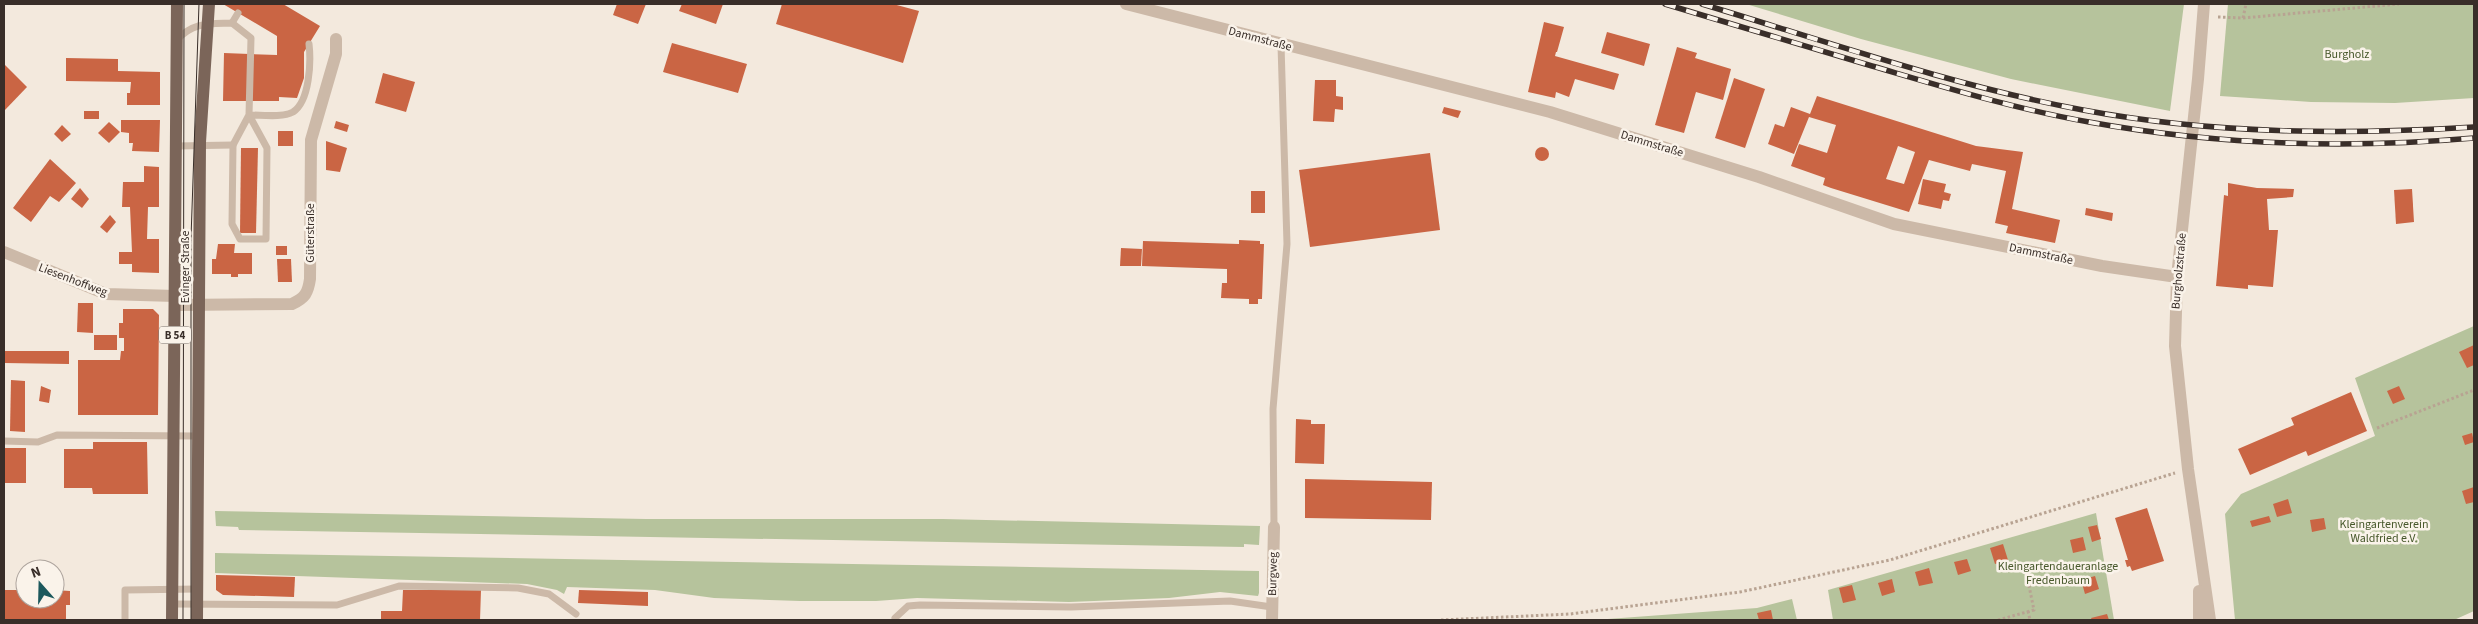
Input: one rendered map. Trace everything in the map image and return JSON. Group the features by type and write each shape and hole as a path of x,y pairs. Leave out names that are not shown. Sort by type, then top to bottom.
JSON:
{"main road":[{"name":"Evinger Straße","path":"172,620 177,4"},
{"name":"Evinger Straße","path":"198,620 197,436 200,146 208,4"}],"street":[{"name":"Dammstraße","path":"1126,4 1550,112 1759,177 1894,224 2102,266 2177,277"},
{"name":"Burgholzstraße","path":"2204,4 2177,277 2176,346 2188,469 2210,620"},
{"name":"Güterstraße","path":"175,301 199,305 292,304 302,299 308,292 310,279 311,140 336,54 336,39"},
{"name":"Liesenhoffweg","path":"4,252 106,294 175,301"},
{"name":"Burgweg","path":"1272,620 1274,527"},
{"name":"Burgholzstraße","path":"2198,538 2200,620"}],"lane":[{"path":"232,22 238,12"},
{"path":"176,40 184,31 198,24 232,22 251,38 250,115 267,148 266,239 240,239 232,224 233,145 250,115"},
{"path":"250,115 284,114 293,112 299,105 309,74 309,44"},
{"path":"1274,527 1273,409 1286,244 1281,44"},
{"path":"176,146 233,145"},
{"path":"4,441 38,442 57,435 197,436"},
{"path":"172,604 337,606 399,586 518,588 549,594 576,614"},
{"path":"125,620 125,590 198,589"},
{"path":"895,618 908,606 920,605 1071,607 1230,601 1272,607"}],"path":[{"path":"2243,18 2246,4"},
{"path":"2218,17 2243,18 2399,4"},
{"path":"2377,428 2474,390"},
{"path":"1441,620 1570,614 1740,592 1890,560 2188,469"},
{"path":"1998,620 2034,610 2028,581"},
{"path":"2028,611 2030,620"}],"green space":[{"path":"1746,4 2184,4 2170,111 2011,79 1861,39"},
{"name":"Burgholz","path":"2228,4 2474,4 2474,98 2395,103 2311,102 2220,96"},
{"name":"Kleingartenverein Waldfried e.V.","path":"2474,326 2474,611 2454,620 2235,620 2225,514 2241,494 2375,436 2355,378"},
{"path":"215,511 646,519 943,519 1260,526 1259,545 1244,544 1244,547 239,530 238,527 216,526"},
{"name":"Kleingartendaueranlage Fredenbaum","path":"2096,513 2114,620 1833,620 1828,590"},
{"path":"215,553 1259,571 1259,593 1258,596 1220,592 1169,598 1069,602 917,598 876,601 800,601 714,598 655,590 567,587 564,594 557,590 527,584 215,573"},
{"path":"1792,599 1797,620 1594,620 1757,608"}],"building":[{"path":"223,4 283,4 320,26 304,52 304,78 297,98 279,97 279,101 223,101 224,53 277,55 277,36"},
{"path":"617,4 646,4 638,24 613,15"},
{"path":"682,4 723,4 716,24 679,11"},
{"path":"782,4 893,4 919,11 903,63 776,24"},
{"path":"1544,22 1564,27 1555,56 1619,74 1614,90 1575,79 1569,97 1556,92 1555,98 1528,92"},
{"path":"1607,32 1650,44 1644,66 1601,53"},
{"path":"672,43 747,64 738,93 663,72"},
{"path":"1677,47 1697,53 1695,58 1731,69 1723,100 1696,92 1684,133 1655,125"},
{"path":"66,58 118,59 118,71 160,72 160,105 127,105 127,93 130,93 131,82 66,81"},
{"path":"4,64 27,87 4,111"},
{"path":"383,73 415,82 406,112 375,103"},
{"path":"1734,78 1765,89 1745,148 1715,138"},
{"path":"1315,80 1336,80 1336,96 1343,97 1343,110 1335,109 1334,122 1313,121"},
{"path":"1817,96 1976,146 2023,152 2012,209 2060,220 2055,243 2006,233 2008,226 1995,223 2006,171 1972,164 1970,171 1929,160 1909,212 1823,185 1825,178 1791,166 1799,144 1827,153 1836,125 1809,117 1794,154 1768,144 1775,124 1784,127 1791,107 1810,114","holes":["1898,146 1915,152 1904,184 1886,179"]},
{"path":"1444,107 1461,111 1458,118 1442,113"},
{"path":"84,111 99,111 99,119 84,119"},
{"path":"121,120 160,120 159,152 132,151 133,143 129,143 129,133 121,132"},
{"path":"336,121 349,125 347,132 334,128"},
{"path":"109,122 120,132 109,143 98,133"},
{"path":"62,125 71,134 62,142 54,134"},
{"path":"278,131 293,131 293,146 278,146"},
{"path":"326,141 347,148 340,172 326,170"},
{"path":"1539,147 1545,147 1549,154 1545,161 1539,161 1535,157 1535,151"},
{"path":"241,148 258,148 256,233 240,233"},
{"path":"1430,153 1440,230 1310,247 1299,170"},
{"path":"50,159 76,183 59,202 50,196 31,222 13,208"},
{"path":"144,166 159,167 159,207 148,207 147,239 159,239 159,273 132,272 132,264 119,264 119,252 132,252 130,207 122,207 123,182 144,182"},
{"path":"1923,179 1946,184 1944,192 1951,194 1949,201 1943,200 1941,209 1918,204"},
{"path":"2228,183 2257,188 2294,189 2293,197 2267,199 2269,230 2278,230 2273,287 2248,285 2248,289 2216,286 2224,195 2228,196"},
{"path":"80,188 89,199 82,208 71,199"},
{"path":"2412,189 2414,222 2396,224 2394,190"},
{"path":"1251,191 1265,191 1265,213 1251,213"},
{"path":"2086,208 2113,213 2112,221 2085,215"},
{"path":"110,215 116,222 107,233 100,227"},
{"path":"1239,240 1260,241 1260,244 1264,244 1262,299 1258,299 1258,304 1249,304 1249,299 1221,298 1222,283 1227,283 1227,269 1142,266 1143,241 1239,244"},
{"path":"218,244 235,244 234,253 252,253 252,274 238,274 238,277 231,277 231,274 212,274 212,259 216,259"},
{"path":"276,246 287,246 287,255 276,255"},
{"path":"1121,248 1142,249 1141,266 1120,266"},
{"path":"277,259 291,259 292,282 278,282"},
{"path":"78,303 93,303 93,333 77,332"},
{"path":"123,309 153,309 159,315 158,415 78,415 78,360 120,360 121,351 124,351 124,338 119,338 119,323 123,323"},
{"path":"94,335 117,335 117,350 94,350"},
{"path":"2474,345 2474,365 2467,368 2459,352"},
{"path":"4,351 69,351 69,364 4,363"},
{"path":"11,380 25,381 25,432 10,431"},
{"path":"41,386 51,390 49,403 39,401"},
{"path":"2399,386 2405,399 2393,404 2387,391"},
{"path":"2351,392 2367,431 2308,456 2306,451 2250,475 2238,449 2294,425 2291,418"},
{"path":"1296,419 1311,420 1311,424 1325,424 1324,464 1295,463"},
{"path":"2472,433 2474,442 2465,445 2462,436"},
{"path":"93,442 147,442 148,494 93,494 92,488 64,488 64,449 93,449"},
{"path":"4,448 26,448 26,483 4,483"},
{"path":"1305,479 1432,482 1431,520 1305,518"},
{"path":"2474,487 2474,502 2466,504 2462,491"},
{"path":"2288,499 2292,513 2277,517 2273,504"},
{"path":"2147,508 2164,561 2132,571 2130,566 2127,567 2125,560 2128,560 2115,518"},
{"path":"2269,516 2271,522 2252,527 2250,521"},
{"path":"2324,518 2326,529 2312,532 2310,520"},
{"path":"2097,525 2101,539 2092,542 2088,527"},
{"path":"2083,537 2086,550 2073,553 2070,540"},
{"path":"2003,544 2008,560 1995,564 1990,548"},
{"path":"1967,559 1971,571 1958,575 1954,562"},
{"path":"1929,568 1933,583 1919,586 1915,572"},
{"path":"216,575 295,577 294,597 223,595 216,590"},
{"path":"2095,576 2099,589 2085,594 2081,580"},
{"path":"1892,579 1895,592 1882,596 1878,583"},
{"path":"1852,585 1856,600 1843,603 1839,588"},
{"path":"4,590 15,590 15,609 65,609 65,591 70,591 70,605 66,605 66,620 4,620"},
{"path":"403,590 481,590 480,620 381,620 381,611 402,611"},
{"path":"579,590 648,592 648,606 578,603"},
{"path":"1771,610 1773,620 1759,620 1757,613"},
{"path":"2107,614 2109,620 2092,620 2091,618"}],"tram line":[{"path":"183,620 184,4"},
{"path":"191,620 191,238 199,4"}],"railway":[{"path":"1665,4 1953,90 2061,117 2137,130 2185,136 2282,143 2378,143 2474,138"},
{"path":"1702,4 1891,62 1987,89 2083,110 2132,118 2180,124 2278,130 2376,131 2474,127"}]}
